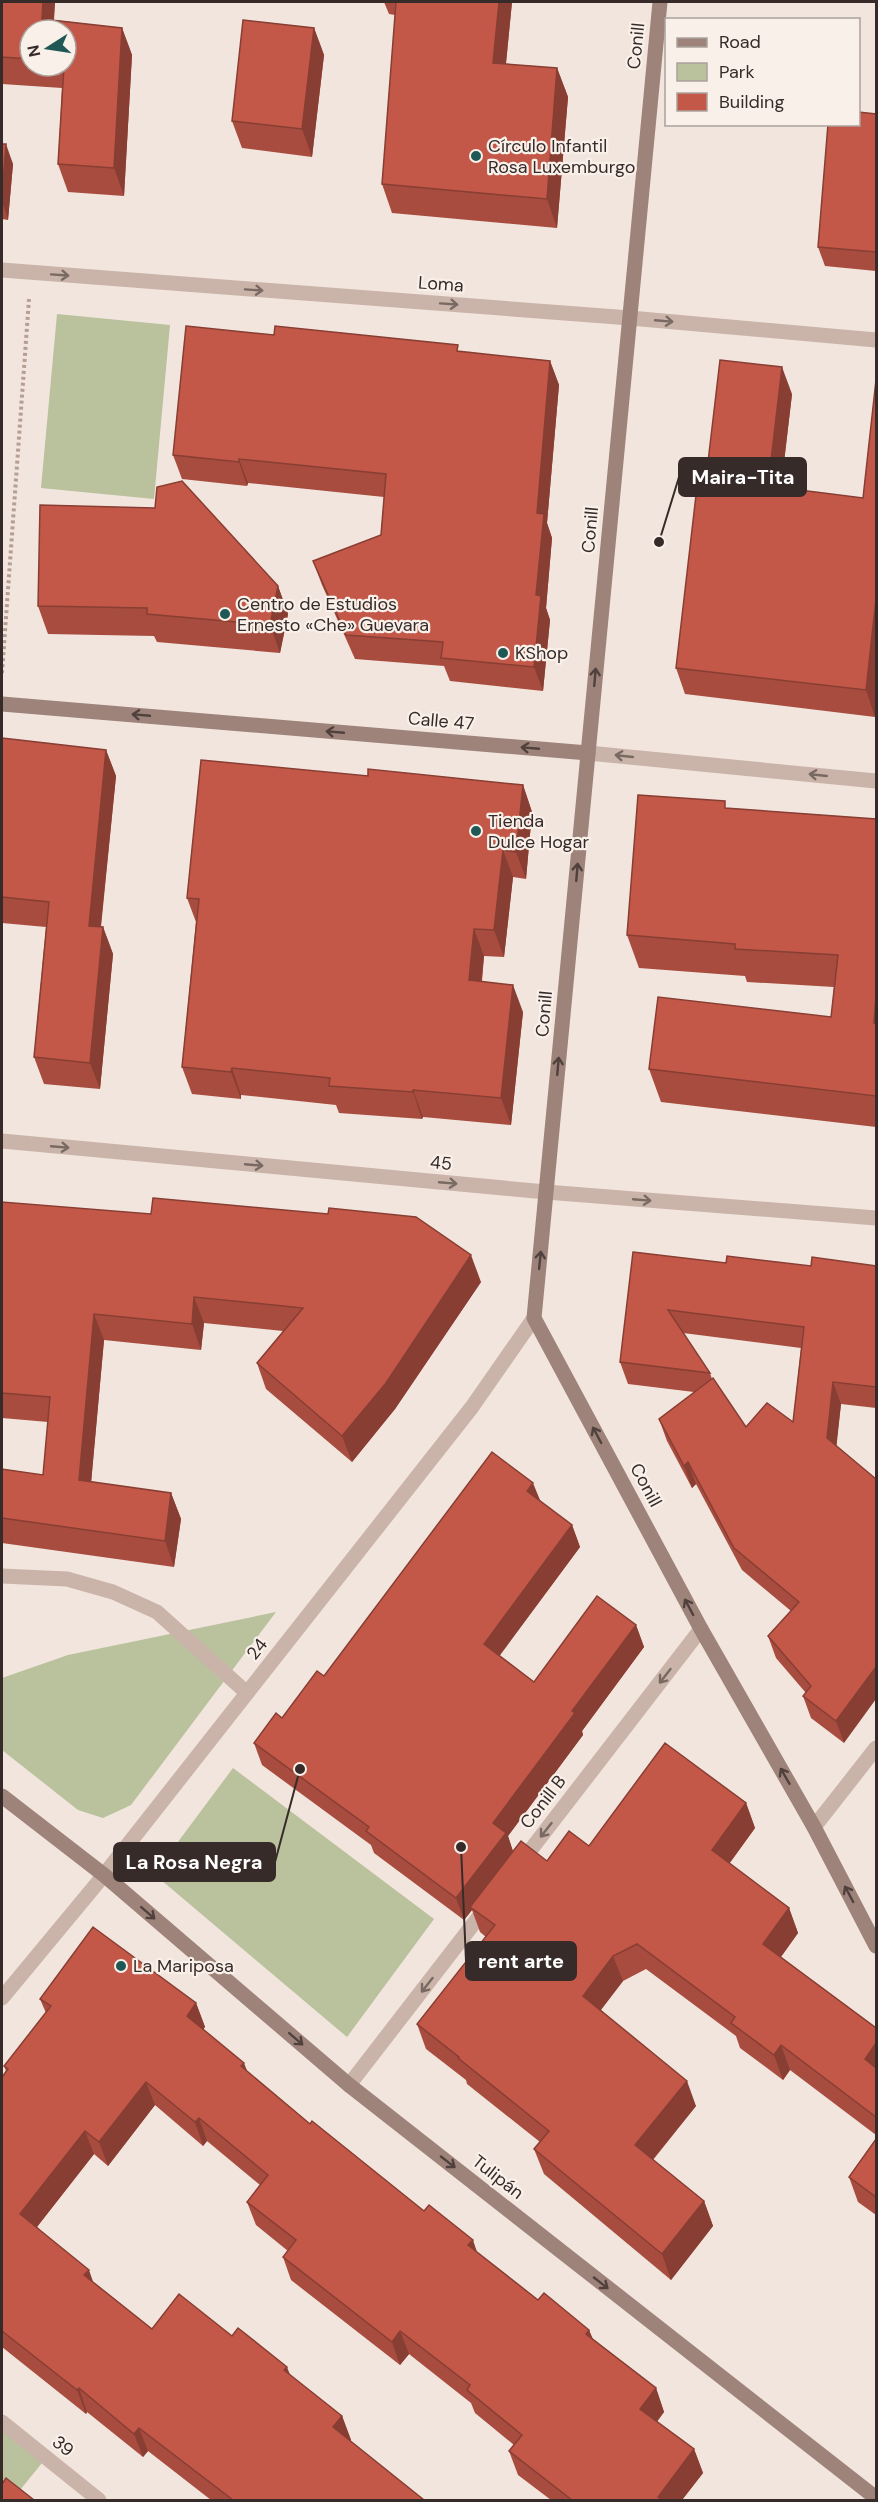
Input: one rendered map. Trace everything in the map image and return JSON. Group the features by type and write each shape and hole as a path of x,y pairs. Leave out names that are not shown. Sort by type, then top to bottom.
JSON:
{"street":[{"name":"Conill","path":"660,2 534,1318 701,1629 814,1827 876,1946"},
{"name":"Loma","path":"2,270 630,318 876,340"},
{"name":"Calle 47","path":"2,704 588,753 876,781"},
{"name":"45","path":"2,1141 546,1192 876,1218"},
{"name":"24","path":"2,1998 104,1875 472,1407 534,1318"},
{"path":"2,1576 67,1579 113,1592 157,1612 247,1693"},
{"name":"Conill B","path":"512,1874 701,1629"},
{"path":"814,1827 876,1748"},
{"name":"Tulipán","path":"2,1796 104,1875 349,2085 876,2498"},
{"path":"349,2085 497,1893"},
{"name":"39","path":"2,2422 99,2500"}],"path":[{"path":"2,673 31,273"}],"green space":[{"path":"57,314 170,325 154,499 41,488"},
{"path":"276,1612 131,1805 103,1818 78,1810 2,1750 2,1678 68,1655"},
{"path":"233,1768 434,1919 347,2037 154,1874"},
{"path":"2,2422 46,2458 12,2500 2,2500"}],"building":[{"path":"2,2 43,2 42,18 18,18 18,58 2,57"},
{"path":"396,2 499,2 493,63 557,68 547,199 382,184"},
{"path":"243,20 314,28 302,129 232,121"},
{"path":"78,23 122,28 114,168 58,164 63,78 78,78"},
{"path":"860,112 876,114 876,252 818,247 828,126 860,126"},
{"path":"2,144 6,144 2,196"},
{"path":"186,326 274,335 275,326 458,345 457,351 550,361 537,513 544,514 536,595 541,596 534,667 441,658 443,642 346,635 313,561 381,535 386,474 239,459 239,462 173,455"},
{"path":"720,360 782,367 768,486 863,498 876,380 876,599 866,690 676,668 698,478 706,479"},
{"path":"182,481 278,586 270,625 147,614 147,608 38,606 40,505 155,508 157,487"},
{"path":"2,738 106,750 89,926 103,927 90,1063 34,1057 49,902 2,897"},
{"path":"201,760 368,776 368,769 523,785 516,852 503,850 494,930 474,929 469,980 513,985 501,1098 413,1090 413,1092 329,1086 330,1078 232,1068 231,1072 182,1067 199,899 187,898"},
{"path":"638,795 725,801 725,808 876,819 874,1023 876,1023 876,1096 649,1069 658,997 831,1017 838,955 735,949 735,944 627,935"},
{"path":"153,1198 328,1214 329,1208 416,1217 471,1255 386,1383 342,1436 257,1363 303,1308 194,1297 192,1324 94,1314 79,1480 171,1493 165,1541 2,1518 2,1469 43,1475 50,1397 2,1393 2,1202 151,1214"},
{"path":"633,1252 726,1263 727,1256 811,1266 812,1257 876,1266 876,1387 833,1382 827,1438 876,1479 876,1667 836,1721 803,1696 811,1686 768,1636 799,1602 734,1548 688,1462 684,1466 659,1419 713,1378 746,1427 767,1403 793,1422 804,1327 668,1310 710,1373 620,1362"},
{"path":"492,1452 533,1483 527,1491 572,1525 484,1644 534,1682 597,1596 636,1625 572,1711 575,1713 493,1823 506,1833 456,1898 366,1831 369,1827 254,1743 276,1713 282,1718 317,1671 324,1676"},
{"path":"665,1743 746,1803 712,1850 789,1908 763,1944 876,2028 876,2043 865,2059 876,2068 876,2117 781,2045 774,2055 731,2023 735,2017 637,1944 613,1956 583,1996 687,2081 635,2145 704,2201 662,2254 534,2149 549,2131 417,2024 495,1925 470,1907 521,1841 547,1861 569,1831 589,1846"},
{"path":"93,1927 196,2003 187,2016 244,2063 241,2066 310,2124 312,2121 424,2211 429,2205 473,2240 468,2245 538,2300 544,2293 589,2330 586,2334 656,2388 640,2409 694,2449 658,2497 662,2500 572,2500 509,2451 522,2435 467,2390 470,2385 400,2331 392,2342 283,2257 296,2240 247,2202 268,2175 199,2118 195,2122 146,2082 99,2142 85,2131 20,2214 89,2270 84,2275 152,2329 179,2294 232,2336 238,2328 287,2367 284,2370 342,2416 333,2427 424,2500 233,2500 139,2428 134,2434 79,2388 77,2390 2,2331 2,2077 8,2069 4,2066 51,2006 40,1999"},
{"path":"876,2139 876,2197 849,2177"},
{"path":"6,2478 34,2500 2,2500 2,2484"}],"place":[{"name":"Círculo Infantil Rosa Luxemburgo","path":"476,156"},
{"name":"Maira-Tita","path":"659,542"},
{"name":"Centro de Estudios Ernesto «Che» Guevara","path":"225,614"},
{"name":"KShop","path":"503,653"},
{"name":"Tienda Dulce Hogar","path":"476,831"},
{"name":"La Rosa Negra","path":"300,1769"},
{"name":"rent arte","path":"461,1847"},
{"name":"La Mariposa","path":"121,1966"}]}
